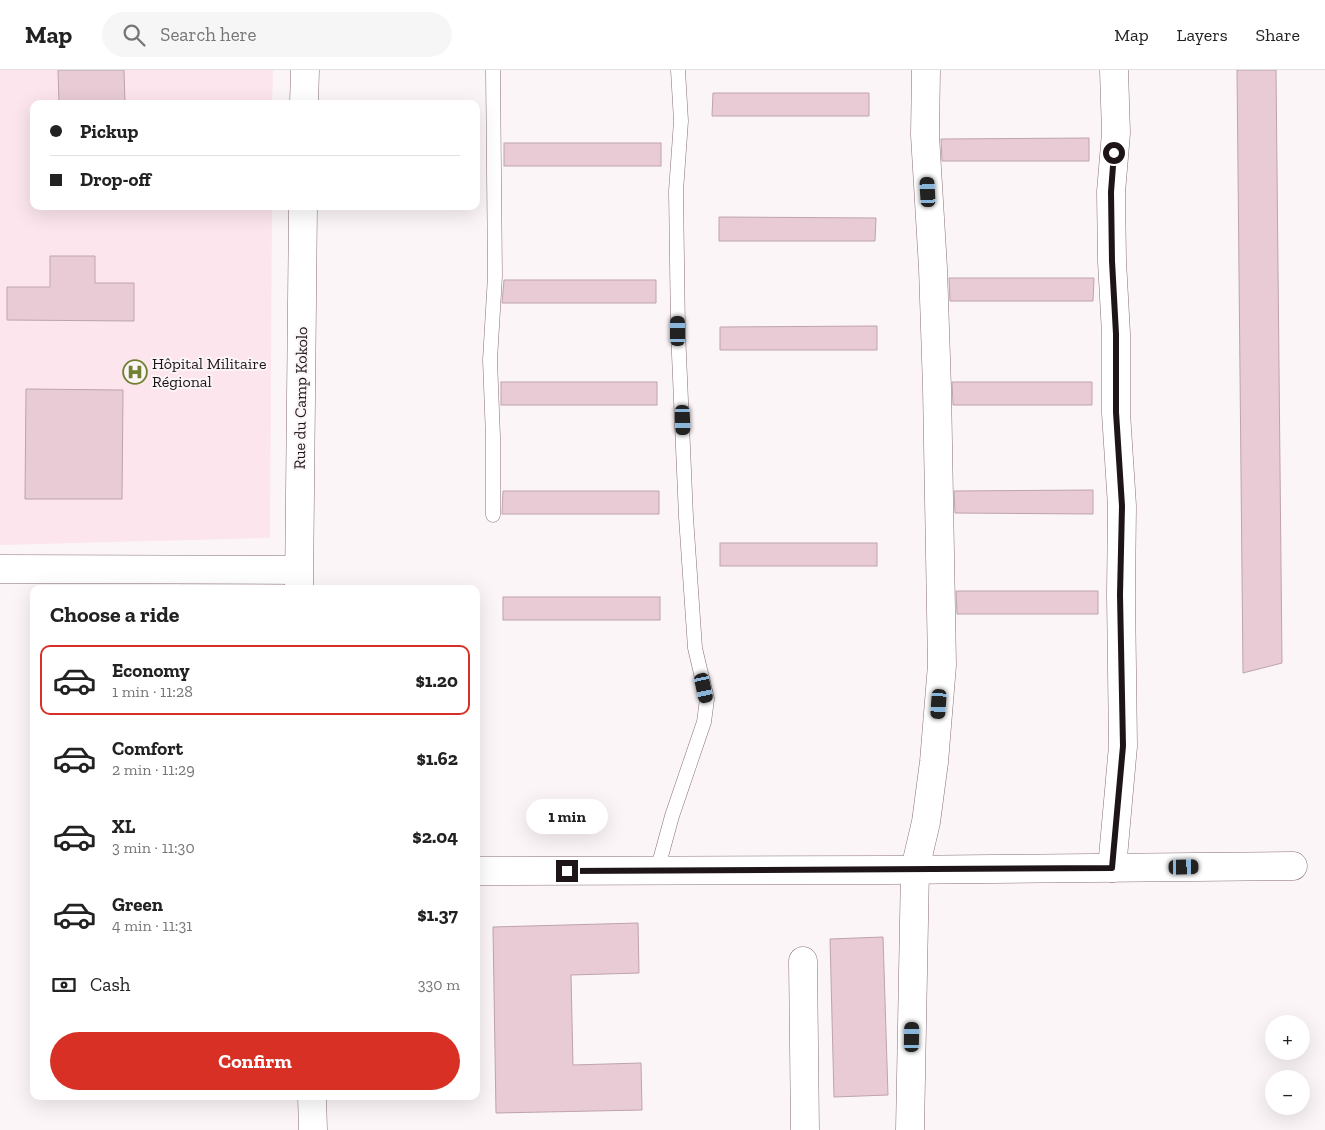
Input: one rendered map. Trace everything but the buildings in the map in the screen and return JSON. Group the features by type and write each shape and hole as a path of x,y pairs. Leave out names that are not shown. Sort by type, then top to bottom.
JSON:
{"street":[{"path":"304,100 305,70"},
{"path":"910,1130 915,869 926,822 934,762 942,665 937,388 933,268 925,135 926,70"},
{"path":"1112,868 1123,746 1120,595 1122,506 1116,412 1116,334 1111,192 1116,133 1114,70"},
{"name":"Rue du Camp Kokolo","path":"298,579 303,210"},
{"path":"0,568 298,579"},
{"path":"480,871 1293,866"},
{"path":"803,961 805,1130"},
{"path":"312,1100 313,1130"}],"lane":[{"path":"492,70 495,276 490,360 493,437 493,515"},
{"path":"657,871 672,816 704,722 707,699 695,648 686,517 678,331 676,191 681,121 678,70"}],"shaded area":[{"name":"Hôpital Militaire Régional","path":"0,70 273,70 272,100 30,100 30,210 272,210 270,538 0,545"}],"place":[{"name":"Hôpital Militaire Régional","path":"135,372"}],"route":[{"path":"567,871 1112,868 1123,746 1120,595 1122,506 1116,412 1116,334 1112,261 1111,192 1114,153"}]}
